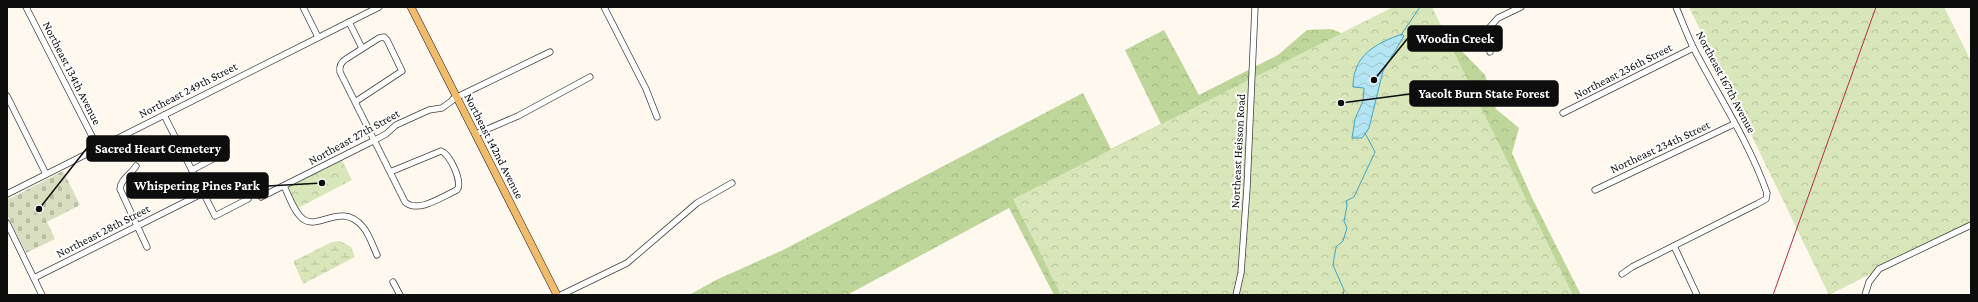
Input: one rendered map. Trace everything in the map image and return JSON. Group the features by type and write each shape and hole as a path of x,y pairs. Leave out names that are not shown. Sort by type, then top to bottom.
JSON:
{"main road":[{"name":"Northeast 142nd Avenue","path":"411,7 557,295"}],"street":[{"name":"Northeast 134th Avenue","path":"26,7 98,148"},
{"path":"303,7 318,37"},
{"name":"Northeast 249th Street","path":"7,194 378,7"},
{"path":"604,7 646,89 658,117"},
{"name":"Northeast Heisson Road","path":"1236,295 1241,273 1248,188 1255,7"},
{"path":"1490,52 1488,36 1489,28 1498,18 1521,7"},
{"name":"Northeast 167th Avenue","path":"1622,274 1632,267 1766,198 1768,192 1747,143 1734,124 1693,48 1676,7"},
{"path":"349,22 362,48"},
{"path":"355,102 402,71 387,40 382,37 343,60 340,66 340,72 355,102 374,140 390,172 405,202 412,206 420,206 457,190 460,186 460,181 448,155 444,152 436,152 390,172"},
{"name":"Northeast 236th Street","path":"1563,113 1693,48"},
{"name":"Northeast 27th Street","path":"261,196 284,186 386,134 396,125 436,108 550,52"},
{"path":"476,134 518,116 590,77"},
{"path":"7,96 46,174"},
{"path":"164,115 215,216 248,199"},
{"name":"Northeast 234th Street","path":"1595,190 1734,124"},
{"path":"192,170 226,152"},
{"path":"136,166 132,174 122,182 120,188 147,247"},
{"path":"561,295 627,263 697,203 732,183"},
{"path":"284,186 297,212 303,219 313,222 338,215 357,221 364,228 377,255"},
{"name":"Northeast 28th Street","path":"34,278 203,193"},
{"path":"7,223 42,295"},
{"path":"1865,295 1869,282 1879,269 1971,225"},
{"path":"1674,246 1697,295"},
{"path":"393,282 400,295"}],"green space":[{"path":"1393,7 1432,7 1573,295 1061,295 1013,199"},
{"path":"1689,7 1944,7 1971,61 1971,223 1829,295"},
{"path":"1423,11 1485,75 1496,109 1519,128 1512,153 1533,200 1581,295 1054,295 1009,208 847,295 689,295 716,280 783,250 1083,93 1111,149 1161,124 1125,50 1164,30 1199,95 1278,55 1307,30 1331,29 1346,35"},
{"path":"342,160 352,180 298,208 289,190 290,186"},
{"path":"63,171 80,205 47,222 55,239 26,253 7,214 7,200"},
{"path":"340,241 351,247 355,257 303,284 294,261 332,242"}],"water":[{"path":"1402,34 1404,36 1383,71 1369,128 1362,138 1352,138 1355,119 1363,101 1364,88 1353,87 1357,67 1367,52 1383,42"}],"waterway":[{"path":"1401,35 1420,7"},
{"path":"1343,295 1344,290 1333,265 1336,247 1343,241 1347,228 1344,221 1347,206 1346,201 1354,197 1375,152 1365,133"}],"railway":[{"path":"1773,295 1876,7"}],"place":[{"name":"Woodin Creek","path":"1374,80"},
{"name":"Yacolt Burn State Forest","path":"1341,103"},
{"name":"Whispering Pines Park","path":"322,183"},
{"name":"Sacred Heart Cemetery","path":"39,209"}]}
